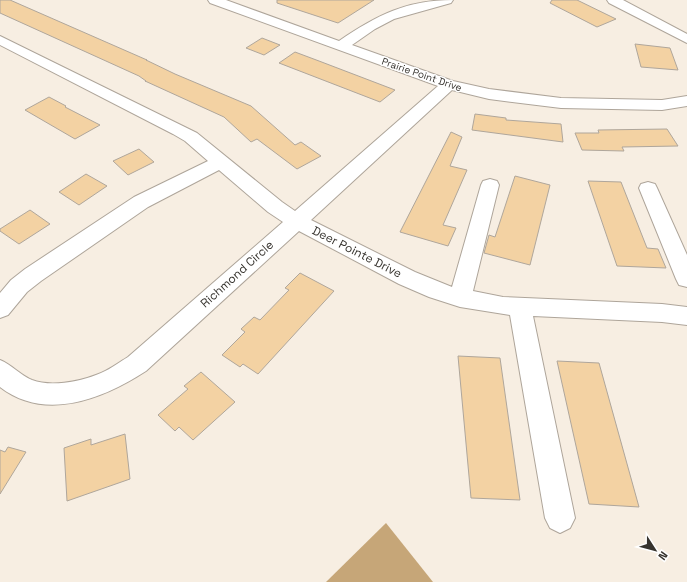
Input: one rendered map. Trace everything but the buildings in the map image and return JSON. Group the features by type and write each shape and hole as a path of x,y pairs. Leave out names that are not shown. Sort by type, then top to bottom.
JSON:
{"street":[{"name":"Prairie Point Drive","path":"214,0 449,85 489,94 561,103 656,105 687,101"},
{"path":"342,46 370,27 391,16 413,8 446,0"},
{"path":"613,0 687,39"},
{"name":"Deer Pointe Drive","path":"0,40 179,130 191,137 275,207 296,221 407,278 437,291 460,298 503,306 662,313 687,316"},
{"name":"Richmond Circle","path":"0,371 12,382 32,391 55,393 82,391 112,380 137,364 449,85"},
{"path":"0,310 6,300 19,286 33,275 140,202 220,162"},
{"path":"460,298 490,186"},
{"path":"648,188 687,279"},
{"path":"520,307 560,518"}],"shaded area":[{"path":"386,523 433,582 326,582"}]}
